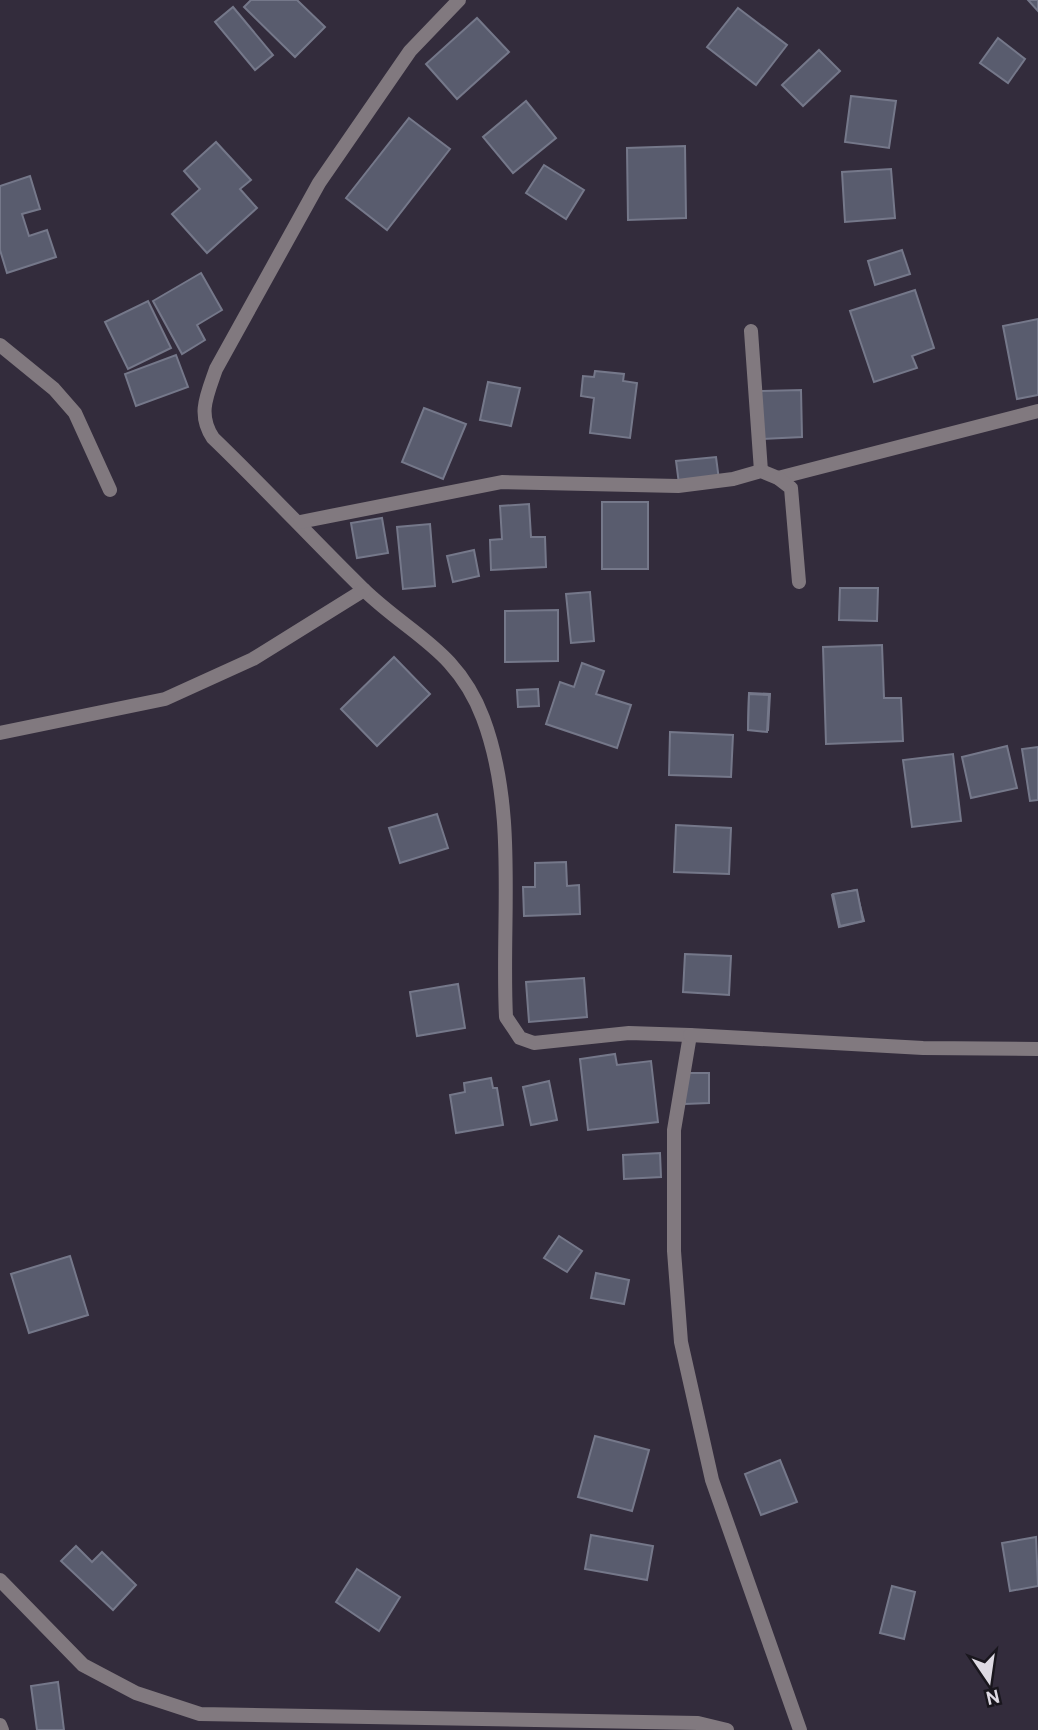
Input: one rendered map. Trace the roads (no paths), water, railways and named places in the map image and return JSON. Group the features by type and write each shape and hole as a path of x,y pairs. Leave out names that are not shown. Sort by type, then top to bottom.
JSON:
{"street":[{"path":"459,0 410,51 319,183 216,369 204,401 204,421 213,438 300,522 364,590 448,658 471,691 492,751 504,824 506,1017 516,1034 534,1043 629,1033 923,1048 1038,1049"},
{"path":"751,331 761,471"},
{"path":"0,345 54,389 75,413 110,490"},
{"path":"778,478 1038,411"},
{"path":"300,522 502,482 678,486 733,479 761,471 778,478 791,488 799,582"},
{"path":"0,733 165,699 253,660 364,590"},
{"path":"690,1035 674,1130 674,1251 681,1342 712,1480 800,1730"},
{"path":"0,1580 83,1665 136,1693 200,1714 698,1723 727,1730"},
{"path":"0,1725 2,1730"}]}
